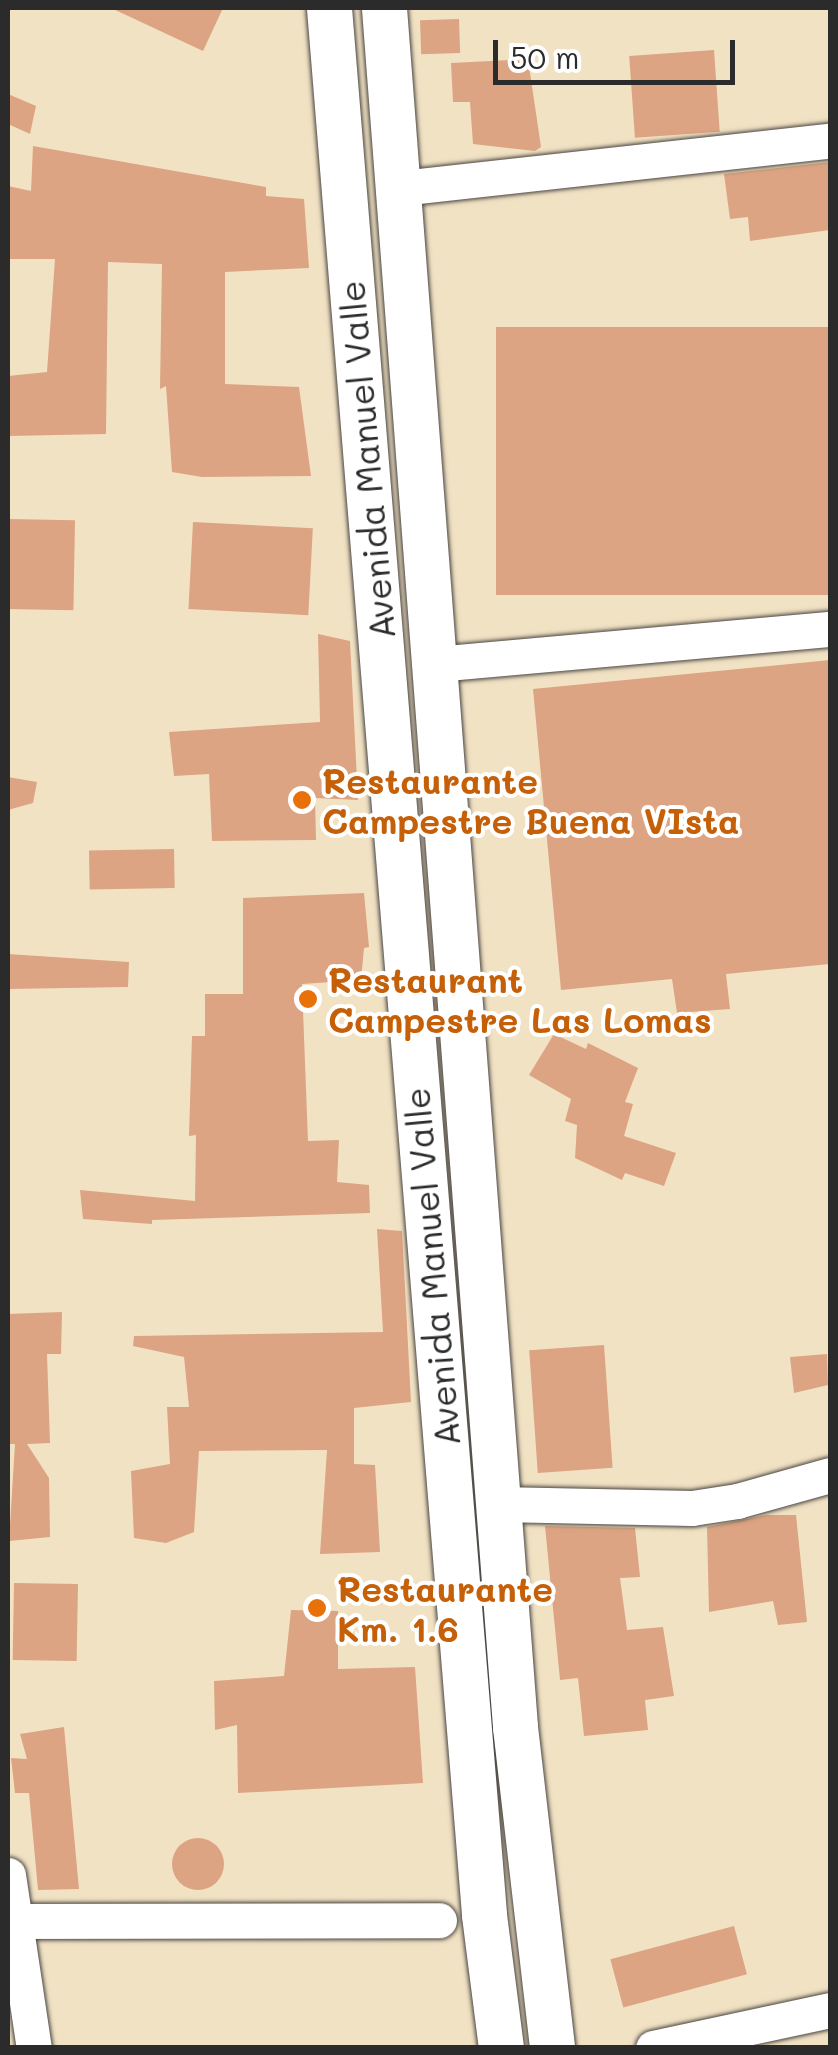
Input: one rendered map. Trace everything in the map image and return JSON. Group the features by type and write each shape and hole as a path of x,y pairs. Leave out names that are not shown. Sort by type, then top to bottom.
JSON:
{"main road":[{"name":"Avenida Manuel Valle","path":"329,8 484,1915 501,2048"},
{"name":"Avenida Manuel Valle","path":"384,8 515,1727 552,2048"}],"street":[{"path":"400,188 830,141"},
{"path":"436,664 830,629"},
{"path":"498,1504 692,1508 737,1501 830,1476"},
{"path":"8,1875 34,2048"},
{"path":"14,1921 439,1920"},
{"path":"652,2048 830,2010"}],"building":[{"path":"111,8 223,8 203,51"},
{"path":"459,19 460,53 421,54 420,20"},
{"path":"714,50 720,132 635,138 629,56"},
{"path":"528,59 541,147 535,151 473,144 470,102 453,102 451,63"},
{"path":"8,94 36,106 30,134 8,124"},
{"path":"33,146 266,187 266,196 304,199 309,268 225,272 225,384 299,387 311,476 202,477 172,472 166,386 160,389 162,264 108,262 106,434 8,436 8,376 47,372 55,259 8,259 8,186 31,191"},
{"path":"830,162 830,230 750,241 748,217 730,219 724,174"},
{"path":"496,327 830,327 830,595 496,595"},
{"path":"8,519 75,520 73,610 8,609"},
{"path":"193,522 313,528 308,615 188,609"},
{"path":"318,634 350,641 358,800 315,798 316,840 212,841 209,774 174,776 169,732 320,722"},
{"path":"830,660 830,964 726,974 730,1009 677,1013 672,979 561,990 533,689"},
{"path":"8,777 37,782 33,803 8,810"},
{"path":"174,849 175,888 90,889 89,850"},
{"path":"364,893 369,947 364,948 361,980 302,984 308,1141 339,1140 337,1182 369,1185 370,1213 152,1220 152,1224 83,1219 80,1190 195,1201 196,1135 189,1136 192,1036 205,1036 205,994 243,994 243,898"},
{"path":"8,954 129,962 128,987 8,989"},
{"path":"554,1034 586,1049 588,1043 638,1068 625,1102 633,1104 624,1136 676,1153 664,1186 625,1173 622,1180 575,1158 577,1125 565,1121 571,1099 529,1075"},
{"path":"377,1229 402,1231 411,1402 354,1408 354,1464 375,1465 380,1552 320,1554 327,1450 199,1451 194,1532 166,1543 134,1538 131,1471 170,1464 167,1407 189,1407 184,1357 133,1346 134,1336 383,1332"},
{"path":"62,1312 61,1354 47,1354 50,1443 27,1444 49,1478 50,1537 9,1541 15,1444 8,1444 8,1314"},
{"path":"604,1345 613,1468 538,1473 529,1350"},
{"path":"827,1354 828,1385 794,1393 790,1357"},
{"path":"766,1515 796,1515 807,1622 778,1625 773,1601 709,1612 707,1527"},
{"path":"545,1526 635,1528 640,1577 620,1578 627,1630 663,1627 674,1696 645,1700 648,1730 584,1736 578,1678 560,1680"},
{"path":"14,1583 78,1584 77,1661 13,1660"},
{"path":"291,1610 338,1611 338,1669 415,1667 423,1783 238,1793 237,1725 215,1730 214,1681 284,1676"},
{"path":"64,1727 79,1889 38,1890 29,1793 15,1793 11,1758 27,1759 20,1734"},
{"path":"198,1838 216,1846 224,1864 216,1882 198,1890 180,1882 172,1864 180,1846"},
{"path":"734,1926 747,1974 623,2007 610,1959"}],"place":[{"name":"Restaurante Campestre Buena VIsta","path":"302,800"},
{"name":"Restaurant Campestre Las Lomas","path":"308,999"},
{"name":"Restaurante Km. 1.6","path":"317,1608"}]}
